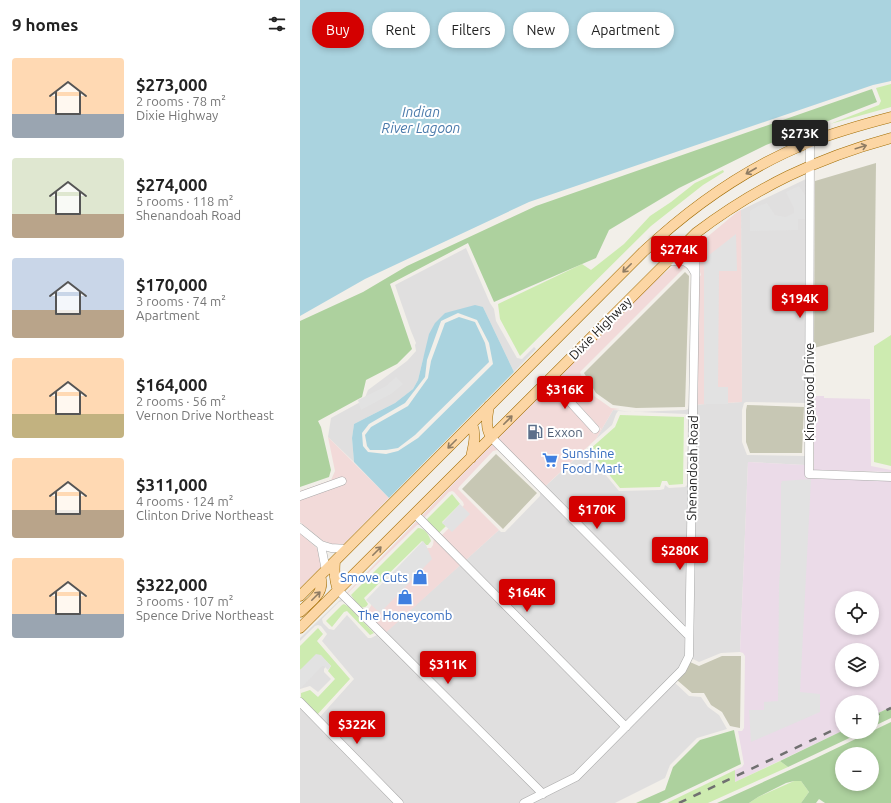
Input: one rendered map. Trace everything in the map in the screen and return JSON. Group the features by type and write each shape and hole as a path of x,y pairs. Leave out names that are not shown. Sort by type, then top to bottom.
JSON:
{"main road":[{"name":"Dixie Highway","path":"300,596 643,252 686,214 764,163 810,142 891,117"},
{"name":"Dixie Highway","path":"300,628 696,233 721,214 789,174 847,151 891,138"},
{"path":"489,406 486,423 491,437"},
{"path":"471,458 475,438 475,430 472,424"},
{"path":"335,561 335,583 338,590"},
{"path":"300,612 321,591 323,574"}],"street":[{"name":"Kingswood Drive","path":"810,142 809,474 891,476"},
{"name":"Shenandoah Road","path":"524,803 576,777 682,670 689,656 696,233"},
{"path":"666,262 680,260 686,261 691,264 695,273"},
{"path":"549,379 595,428"},
{"path":"491,437 690,636"},
{"path":"300,496 342,481"},
{"path":"415,514 626,727"},
{"path":"300,528 321,545 331,548 347,549"},
{"path":"321,545 324,555 323,574"},
{"path":"338,590 543,794"},
{"path":"300,702 399,803"}],"shaded area":[{"path":"876,163 874,332 814,348 815,181"},
{"path":"806,179 805,403 746,402 744,403 742,410 742,442 747,455 805,456 805,465 748,462 740,652 721,653 699,662 691,658 674,682 689,696 701,697 708,707 719,715 727,729 697,738 670,765 665,778 615,803 300,803 300,703 319,718 354,679 322,641 327,634 321,626 315,626 300,641 300,638 341,599 343,601 339,602 322,619 323,623 329,629 334,630 347,615 368,638 377,635 379,638 499,530 501,532 505,532 540,496 540,491 585,450 619,491 660,490 664,489 665,485 669,488 685,487 687,485 688,417 686,414 638,412 685,410 688,409 689,405 742,402 741,210"},
{"path":"799,186 805,195 806,219 798,219 798,230 750,231 750,211 758,206 767,203 775,215 786,217 794,213 794,208 786,192"},
{"path":"741,210 742,402 689,405 693,278 701,275 700,243"},
{"path":"736,234 737,271 719,271 718,387 728,387 728,404 704,404 704,259"},
{"path":"466,248 494,309 496,321 517,358 522,359 534,347 536,349 514,372 483,307 445,313 423,359 418,380 413,389 395,403 354,424 352,438 354,462 328,437 331,418 364,400 368,390 407,361 416,351 416,343 395,285"},
{"path":"674,265 684,265 688,269 683,269 580,372 594,396 611,408 620,409 613,410 596,439 540,491 499,451 493,451 458,489 499,530 380,638 377,635 378,633 346,601 341,599 549,385 594,434 601,429 555,379 641,293","holes":["452,491 464,505 447,522 449,528 440,537 424,518 449,492","417,525 421,525 434,538 433,545 431,548 424,548 369,609 364,611 347,595 348,593"]},
{"path":"685,272 689,276 685,407 636,408 613,405 596,393 584,373"},
{"path":"396,377 403,384 391,394 361,410 358,400 386,386"},
{"path":"814,396 824,396 824,398 870,399 871,466 891,470 891,472 814,470"},
{"path":"747,405 804,407 802,453 750,453 746,442"},
{"path":"613,410 631,412 618,411 612,425 596,439"},
{"path":"328,437 389,498 343,545 323,541 300,522 300,491 331,480 335,471"},
{"path":"496,454 537,493 503,529 462,489"},
{"path":"748,462 805,465 805,478 891,481 891,707 879,713 879,695 835,695 835,734 735,782 735,770 742,767 744,764 738,731 742,731 744,728 745,656 740,652"},
{"path":"811,479 800,692 820,694 820,712 751,742 749,710 764,710 764,702 778,701 781,484 782,481"},
{"path":"460,504 470,514 452,532 442,523"},
{"path":"300,533 318,549 321,567 300,588"},
{"path":"423,541 432,559 380,613 366,600"},
{"path":"316,654 321,655 331,666 328,670 322,666 301,688 300,670"},
{"path":"722,656 741,656 740,728 730,726 722,712 711,705 704,693 692,693 677,680 690,662 699,666"},
{"path":"317,658 326,666 324,672 331,679 318,692 310,686 300,689 300,676"}],"green space":[{"path":"891,84 891,107 830,124 879,105 881,101 876,88"},
{"path":"872,89 877,102 766,145 679,188 609,230 596,258 494,302 468,243 390,284 412,349 397,364 366,380 362,397 318,421 321,427 331,470 329,477 300,487 300,321 363,292 407,266 536,206"},
{"path":"723,170 724,172 703,185 651,226 520,356 500,319 498,304 582,264 591,270 624,244 650,216 695,183"},
{"path":"891,335 891,466 874,462 874,346"},
{"path":"620,415 684,417 683,484 669,485 667,481 662,481 660,487 620,488 589,450 615,427"},
{"path":"452,494 460,504 442,522 446,526 438,534 428,523 427,519"},
{"path":"418,528 428,534 431,541 428,545 426,545 422,541 364,598 368,604 363,608 359,607 351,595"},
{"path":"344,604 349,607 374,633 370,635 347,611 344,612 332,627 326,621"},
{"path":"318,628 323,634 317,641 350,679 316,716 301,698 301,693 310,690 318,697 335,679 328,671 331,666 321,656 300,670 300,646"},
{"path":"891,707 891,718 879,724 879,713"},
{"path":"891,722 891,803 825,803 819,799 816,803 801,803 809,792 801,781 794,781 786,783 749,803 717,803 835,749 835,791 879,791 879,747 839,747 856,739 879,739 879,728"},
{"path":"734,730 741,764 659,803 636,803 665,790 673,767 700,740"},
{"path":"835,734 835,739 847,739 788,767 780,761"},
{"path":"780,761 788,767 708,803 667,803 735,770 735,782"},
{"path":"794,781 801,781 809,792 801,803 749,803 758,797"}],"water":[{"name":"Indian River Lagoon","path":"300,0 891,0 891,81 873,85 529,202 365,279 300,316"},
{"path":"475,305 483,307 514,372 389,498 354,462 352,438 354,424 395,403 413,389 418,380 429,334 435,323 445,313","holes":["458,313 477,320 489,343 493,364 418,438 398,451 386,454 368,452 363,446 362,433 369,424 405,403 425,377 427,360 441,321"]},
{"path":"459,317 475,322 485,343 489,362 415,435 398,448 370,450 367,446 365,435 371,427 408,406 428,378 431,361 445,323"}],"railway":[{"path":"879,714 891,708"},
{"path":"679,803 835,729"}],"place":[{"name":"Exxon","path":"535,432"},
{"name":"Sunshine Food Mart","path":"550,460"},
{"name":"Smove Cuts","path":"420,577"},
{"name":"The Honeycomb","path":"405,597"}]}
